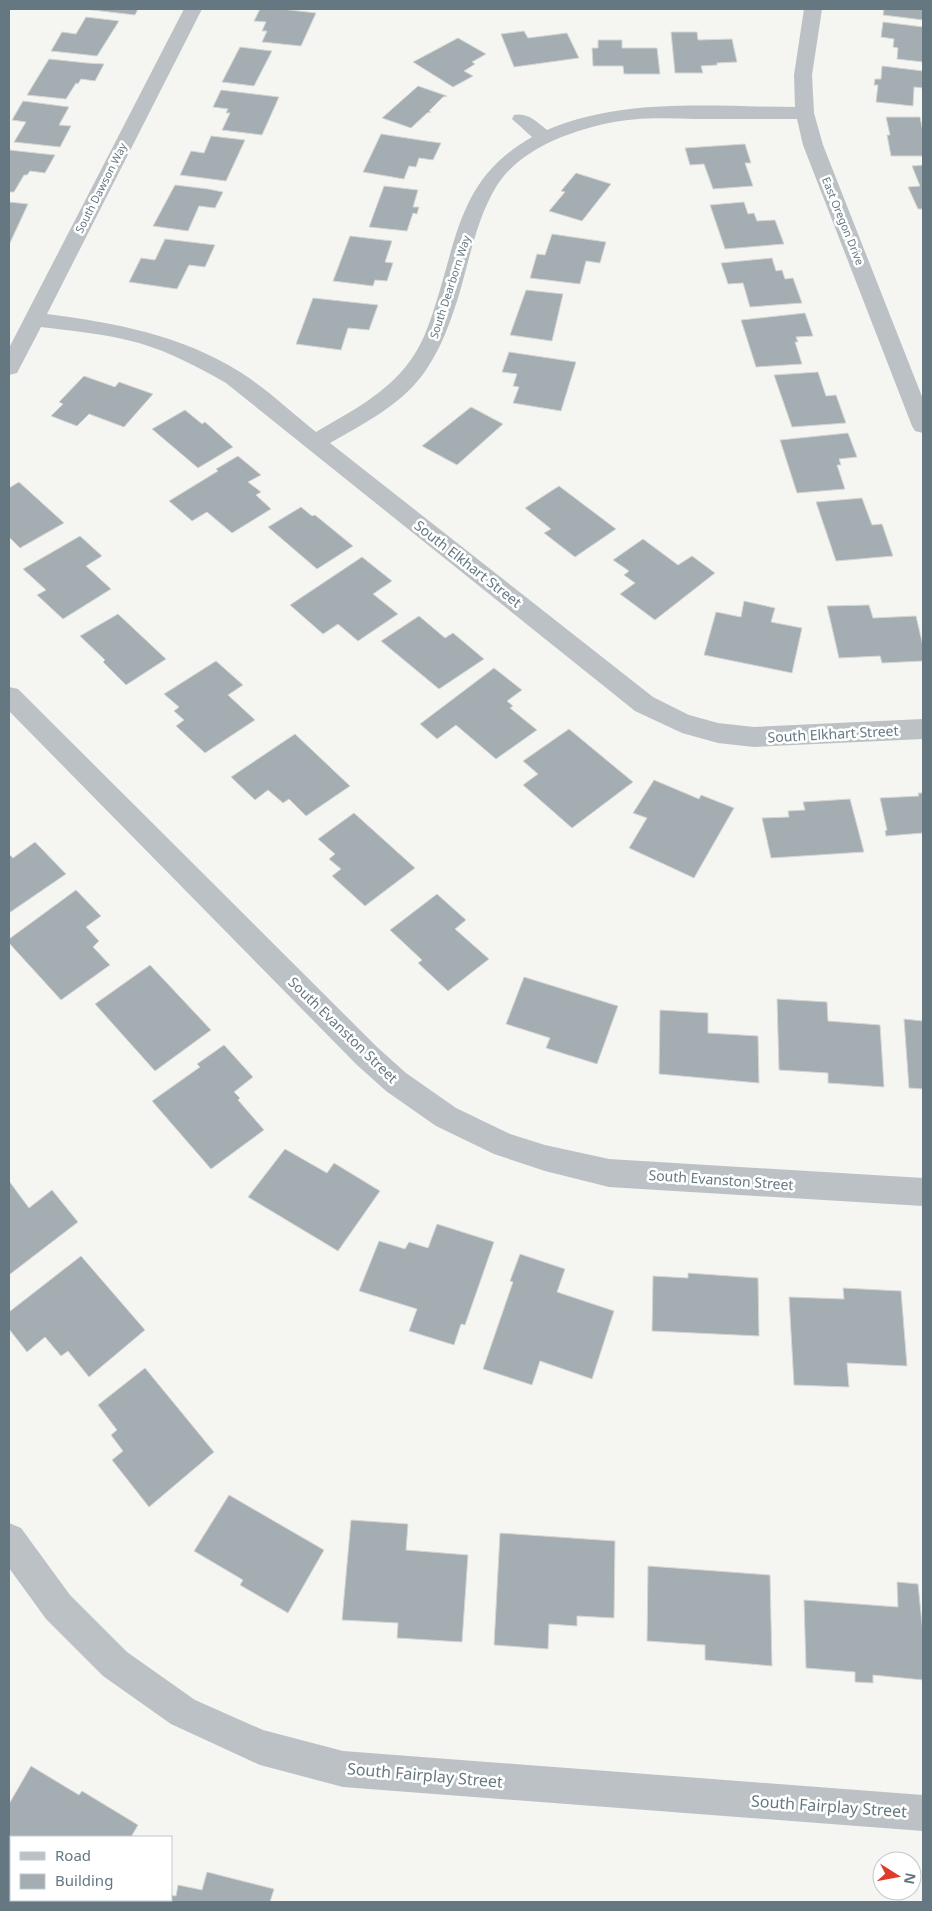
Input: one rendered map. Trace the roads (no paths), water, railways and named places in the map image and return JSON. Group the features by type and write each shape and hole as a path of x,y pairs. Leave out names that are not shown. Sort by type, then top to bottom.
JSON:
{"street":[{"name":"South Dawson Way","path":"9,368 194,9"},
{"name":"East Oregon Drive","path":"813,9 803,74 804,113 813,146 923,426"},
{"name":"South Dearborn Way","path":"315,442 372,408 397,389 417,368 435,337 476,208 488,183 503,166 521,151 545,138 588,122 646,112 804,113"},
{"path":"521,120 545,138"},
{"name":"South Elkhart Street","path":"34,319 119,331 161,342 200,358 234,378 644,704 682,723 718,733 754,738 923,729"},
{"name":"South Evanston Street","path":"9,696 367,1056 396,1082 446,1117 504,1145 544,1158 608,1173 923,1192"},
{"name":"South Fairplay Street","path":"9,1540 58,1607 115,1664 183,1712 260,1748 343,1769 923,1813"}]}
